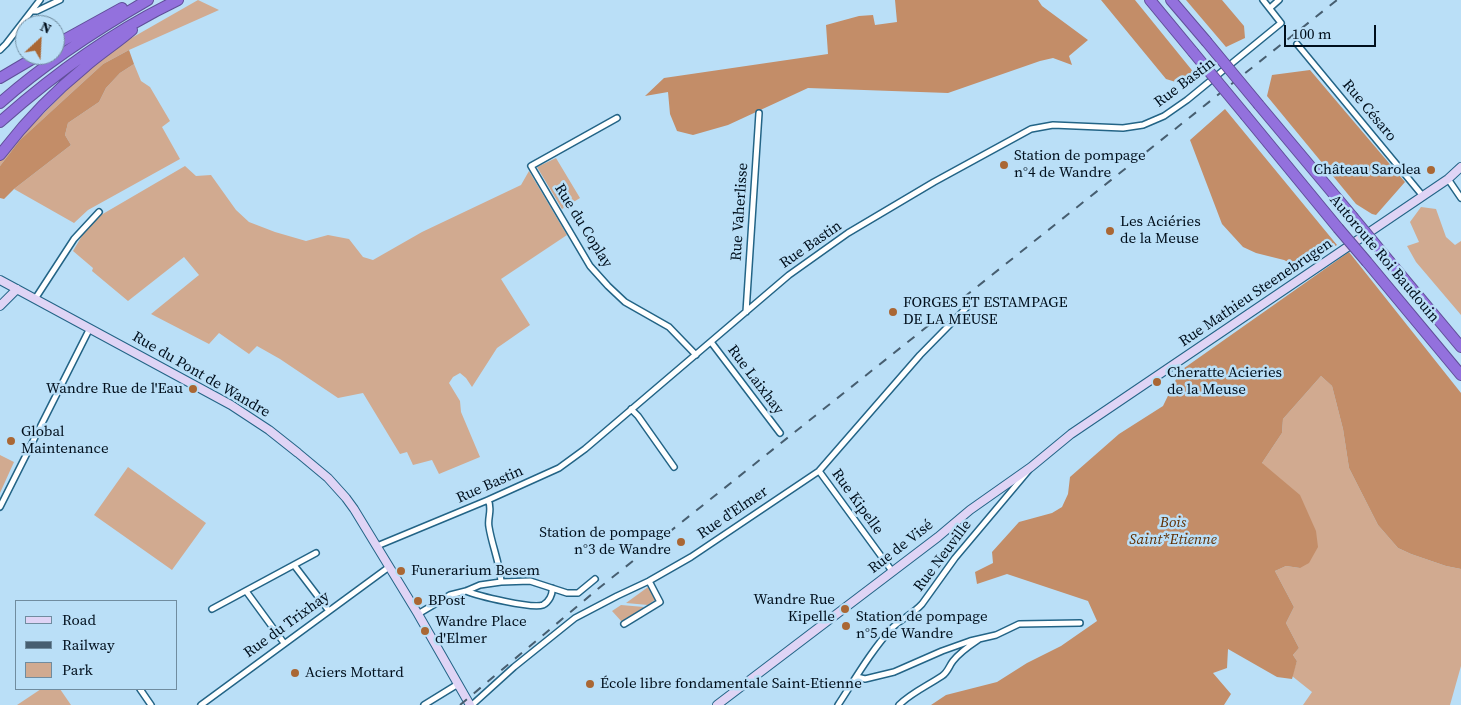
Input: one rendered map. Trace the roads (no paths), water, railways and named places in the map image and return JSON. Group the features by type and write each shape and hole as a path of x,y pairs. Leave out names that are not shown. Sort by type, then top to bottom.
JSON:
{"highway":[{"path":"65,39 126,5 144,0"},
{"path":"0,103 77,44 148,0"},
{"path":"0,122 32,94 73,63 111,37 178,0"},
{"name":"Autoroute Roi Baudouin","path":"1150,0 1461,375"},
{"name":"Autoroute Roi Baudouin","path":"1171,0 1461,347"},
{"path":"0,155 23,126 54,94 85,66 125,36 145,17"},
{"path":"0,78 22,65"}],"street":[{"path":"0,50 40,0"},
{"path":"32,11 37,11 60,0"},
{"path":"1264,0 1270,8 1279,0"},
{"name":"Rue Bastin","path":"377,546 559,468 586,449 789,275 848,233 934,182 1031,129 1053,125 1123,128 1143,125 1164,116 1187,100 1281,22 1270,8"},
{"name":"Rue Césaro","path":"1297,44 1422,195"},
{"name":"Rue Vaherlisse","path":"746,312 760,114"},
{"name":"Rue du Coplay","path":"617,118 531,166 590,266 625,302 669,327 696,355"},
{"path":"1422,195 1461,167"},
{"path":"1448,178 1461,198"},
{"name":"Rue Mathieu Steenebrugen","path":"1103,413 1275,298 1422,195"},
{"path":"35,298 74,239 99,212"},
{"name":"Rue du Pont de Wandre","path":"0,280 231,405 269,430 328,478 346,498 377,546 471,705"},
{"path":"0,306 17,289"},
{"name":"Rue d'Elmer","path":"471,705 514,667 575,618 649,581 691,556 820,471 920,355 974,300"},
{"path":"0,507 90,328"},
{"name":"Rue Laixhay","path":"711,342 780,433"},
{"path":"631,409 674,467"},
{"name":"Rue de Visé","path":"717,705 970,510 1103,413"},
{"name":"Rue Neuville","path":"838,705 878,643 894,626 917,610 955,558 1031,467"},
{"name":"Rue Kipelle","path":"820,471 892,571"},
{"path":"488,500 491,512 489,527 500,569 501,582"},
{"path":"212,609 316,554"},
{"path":"294,565 329,611"},
{"name":"Rue du Trixhay","path":"201,705 390,567"},
{"path":"418,614 450,595 480,585 530,581 567,592 578,593 595,579"},
{"path":"624,624 660,602 649,581"},
{"path":"466,591 474,595 527,605 541,605 545,604 550,598 553,593 552,588"},
{"path":"246,591 284,643"},
{"path":"857,677 865,679 879,677 942,651 970,641 996,635 1019,624 1080,623"},
{"path":"899,705 920,688 942,677 954,660 978,640"},
{"path":"424,705 458,684"},
{"path":"141,690 152,705"}],"railway":[{"path":"460,705 599,588 1337,0"}],"place":[{"name":"Station de pompage n°4 de Wandre","path":"1004,165"},
{"name":"Château Sarolea","path":"1431,170"},
{"name":"Les Aciéries de la Meuse","path":"1110,231"},
{"name":"FORGES ET ESTAMPAGE DE LA MEUSE","path":"893,312"},
{"name":"Cheratte Acieries de la Meuse","path":"1157,382"},
{"name":"Wandre Rue de l'Eau","path":"193,389"},
{"name":"Global Maintenance","path":"11,441"},
{"name":"Station de pompage n°3 de Wandre","path":"681,542"},
{"name":"Funerarium Besem","path":"401,571"},
{"name":"BPost","path":"418,601"},
{"name":"Wandre Rue Kipelle","path":"845,609"},
{"name":"Station de pompage n°5 de Wandre","path":"846,626"},
{"name":"Wandre Place d'Elmer","path":"425,631"},
{"name":"Aciers Mottard","path":"295,673"},
{"name":"École libre fondamentale Saint-Etienne","path":"590,684"}],"park label":[{"name":"Bois Saint*Etienne","path":"1173,532"}]}
